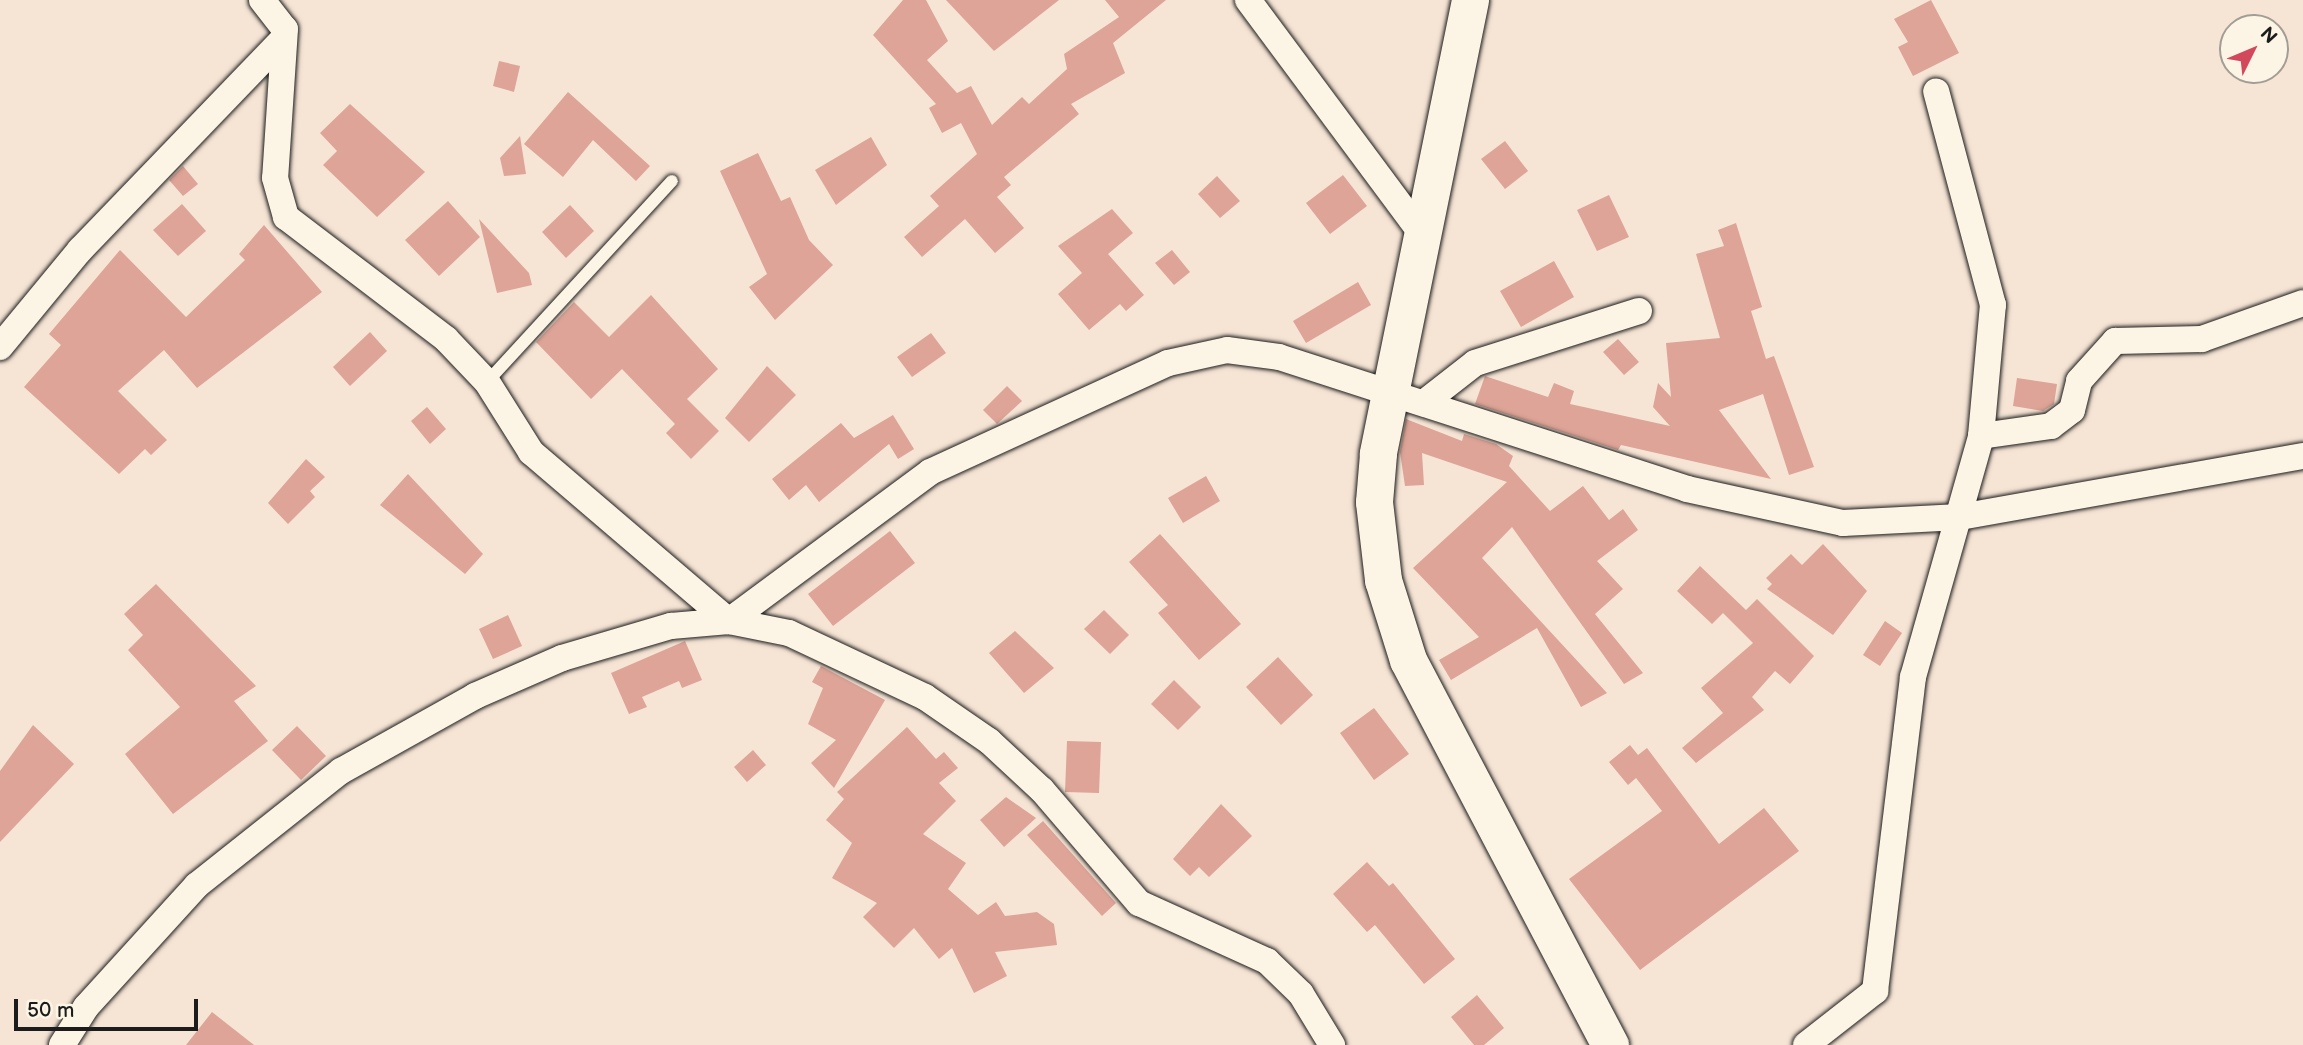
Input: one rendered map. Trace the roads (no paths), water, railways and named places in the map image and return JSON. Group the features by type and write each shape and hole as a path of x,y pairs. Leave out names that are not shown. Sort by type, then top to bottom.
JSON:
{"street":[{"path":"262,0 285,29 281,41 275,178 286,217 446,339 487,382 531,452 729,621"},
{"path":"1248,0 1422,234"},
{"path":"1470,0 1388,392 1374,502 1383,580 1408,660 1610,1045"},
{"path":"0,347 80,250 281,41"},
{"path":"1806,1045 1875,990 1913,677 1981,436 1993,304 1936,91"},
{"path":"1981,436 2051,426 2072,410 2079,381 2115,341 2202,339 2303,303"},
{"path":"1425,402 1475,363 1639,311"},
{"path":"729,621 930,472 1168,363 1227,349 1279,357 1425,402 1687,489 1843,523 1960,517 2303,456"},
{"path":"62,1045 86,1007 197,885 341,771 475,696 562,659 671,626 729,621 789,633 925,696 989,741 1042,790 1139,903 1267,961 1301,993 1332,1045"}],"lane":[{"path":"487,382 671,181"}]}
